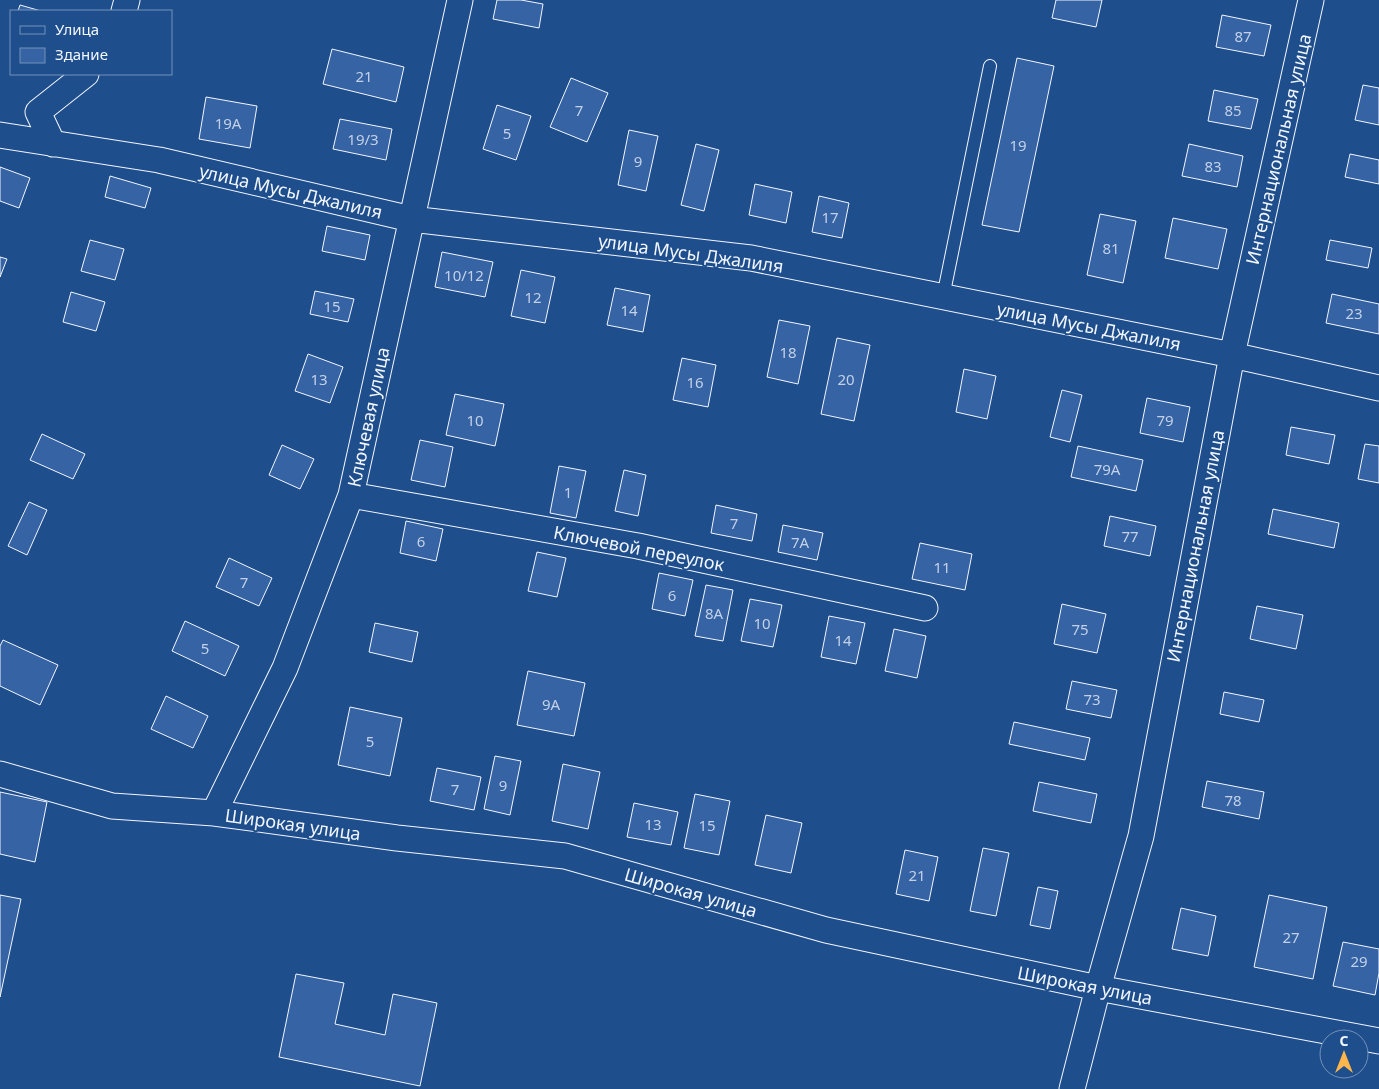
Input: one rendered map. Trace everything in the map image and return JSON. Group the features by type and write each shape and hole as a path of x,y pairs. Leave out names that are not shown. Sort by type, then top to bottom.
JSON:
{"street":[{"name":"Ключевая улица","path":"214,813 285,668 351,495 460,0"},
{"name":"Интернациональная улица","path":"1072,1089 1141,836 1232,355 1311,0"},
{"path":"53,144 38,112 85,75"},
{"name":"улица Мусы Джалиля","path":"0,136 159,160 411,219 751,258 1232,355 1379,388"},
{"name":"Ключевой переулок","path":"351,495 638,546 925,608"},
{"name":"Широкая улица","path":"0,774 112,806 214,813 396,838 565,856 826,930 1098,988 1379,1041"}],"lane":[{"path":"943,296 990,66"}],"building":[{"path":"497,0 521,0 543,4 539,28 493,19"},
{"path":"1056,0 1102,0 1096,27 1052,18"},
{"path":"20,5 38,10 18,10"},
{"path":"1222,15 1271,25 1264,56 1216,47"},
{"path":"332,49 404,67 396,102 323,84"},
{"path":"1017,58 1054,66 1019,232 982,225"},
{"path":"571,78 608,93 587,142 550,127"},
{"path":"1363,85 1379,88 1379,125 1355,120"},
{"path":"1214,90 1258,99 1251,129 1208,121"},
{"path":"206,97 257,106 250,148 199,139"},
{"path":"497,105 531,116 516,160 483,149"},
{"path":"340,119 392,129 386,160 333,149"},
{"path":"629,130 658,136 646,191 618,185"},
{"path":"696,144 719,150 704,211 681,205"},
{"path":"1189,144 1243,156 1237,187 1182,176"},
{"path":"1350,154 1379,160 1379,184 1345,177"},
{"path":"0,167 30,178 19,208 0,201"},
{"path":"110,176 151,188 145,208 105,197"},
{"path":"755,184 792,192 786,223 749,215"},
{"path":"819,196 849,203 842,238 812,232"},
{"path":"1100,214 1136,221 1123,283 1087,275"},
{"path":"1173,218 1227,229 1218,269 1165,258"},
{"path":"327,226 370,235 365,260 322,251"},
{"path":"90,240 124,249 115,280 81,271"},
{"path":"1330,240 1372,248 1368,268 1326,260"},
{"path":"442,252 493,262 485,297 435,287"},
{"path":"0,257 7,259 0,277"},
{"path":"521,270 555,277 545,323 511,316"},
{"path":"615,288 650,295 643,332 607,325"},
{"path":"315,291 354,299 348,322 310,314"},
{"path":"71,292 105,302 96,331 63,322"},
{"path":"1332,294 1379,304 1379,334 1326,323"},
{"path":"779,320 810,326 798,384 767,377"},
{"path":"837,338 870,345 854,421 821,414"},
{"path":"308,354 343,367 330,403 295,391"},
{"path":"682,358 716,365 708,407 673,400"},
{"path":"964,369 996,376 987,419 956,412"},
{"path":"1062,390 1082,395 1070,442 1050,437"},
{"path":"455,394 504,404 495,446 446,435"},
{"path":"1147,398 1190,407 1183,442 1140,433"},
{"path":"1291,427 1335,435 1329,464 1286,455"},
{"path":"42,434 85,454 73,479 30,460"},
{"path":"420,440 453,447 445,487 411,480"},
{"path":"1365,444 1379,446 1379,483 1358,479"},
{"path":"282,445 314,459 300,489 269,475"},
{"path":"1078,446 1143,460 1136,491 1071,477"},
{"path":"559,466 586,471 576,518 550,513"},
{"path":"624,470 646,475 638,516 615,511"},
{"path":"29,502 47,510 27,555 8,546"},
{"path":"716,505 757,514 752,541 711,533"},
{"path":"1273,509 1339,523 1334,548 1268,534"},
{"path":"1110,516 1156,526 1150,556 1104,546"},
{"path":"406,521 443,529 436,561 400,553"},
{"path":"783,525 823,533 817,560 778,552"},
{"path":"920,543 972,554 965,590 912,579"},
{"path":"537,552 566,558 557,597 528,591"},
{"path":"229,558 272,578 259,606 216,587"},
{"path":"659,573 693,580 685,616 652,609"},
{"path":"706,585 733,590 723,641 695,636"},
{"path":"750,599 782,605 773,647 741,641"},
{"path":"1062,604 1106,614 1097,653 1054,644"},
{"path":"1257,606 1303,615 1296,649 1250,639"},
{"path":"829,616 865,623 856,664 821,657"},
{"path":"185,621 239,646 225,676 172,651"},
{"path":"375,623 418,632 412,662 369,652"},
{"path":"894,629 926,636 917,678 885,671"},
{"path":"3,640 58,665 40,705 0,686 0,646"},
{"path":"528,671 585,683 574,736 517,725"},
{"path":"1072,681 1117,690 1111,718 1066,709"},
{"path":"1224,692 1264,700 1259,722 1220,714"},
{"path":"166,696 208,716 193,748 151,729"},
{"path":"350,707 402,718 390,776 338,765"},
{"path":"1014,722 1090,738 1085,760 1009,744"},
{"path":"495,756 521,761 510,815 484,809"},
{"path":"563,764 600,772 588,829 552,821"},
{"path":"437,768 481,777 474,810 430,801"},
{"path":"1207,781 1264,792 1259,819 1202,807"},
{"path":"1039,782 1097,794 1091,823 1033,811"},
{"path":"0,792 47,802 35,862 0,854"},
{"path":"695,794 730,801 719,855 684,848"},
{"path":"634,803 678,812 671,845 627,837"},
{"path":"766,815 802,823 791,873 755,865"},
{"path":"983,848 1009,853 996,916 970,911"},
{"path":"905,850 938,857 929,901 896,894"},
{"path":"1038,887 1058,891 1050,929 1030,925"},
{"path":"0,895 21,899 0,997"},
{"path":"1269,895 1327,907 1313,979 1254,967"},
{"path":"1181,908 1216,916 1208,956 1172,949"},
{"path":"1343,942 1379,949 1379,973 1375,995 1333,986"},
{"path":"296,974 344,983 335,1024 385,1035 393,994 437,1003 420,1086 279,1057"}]}
